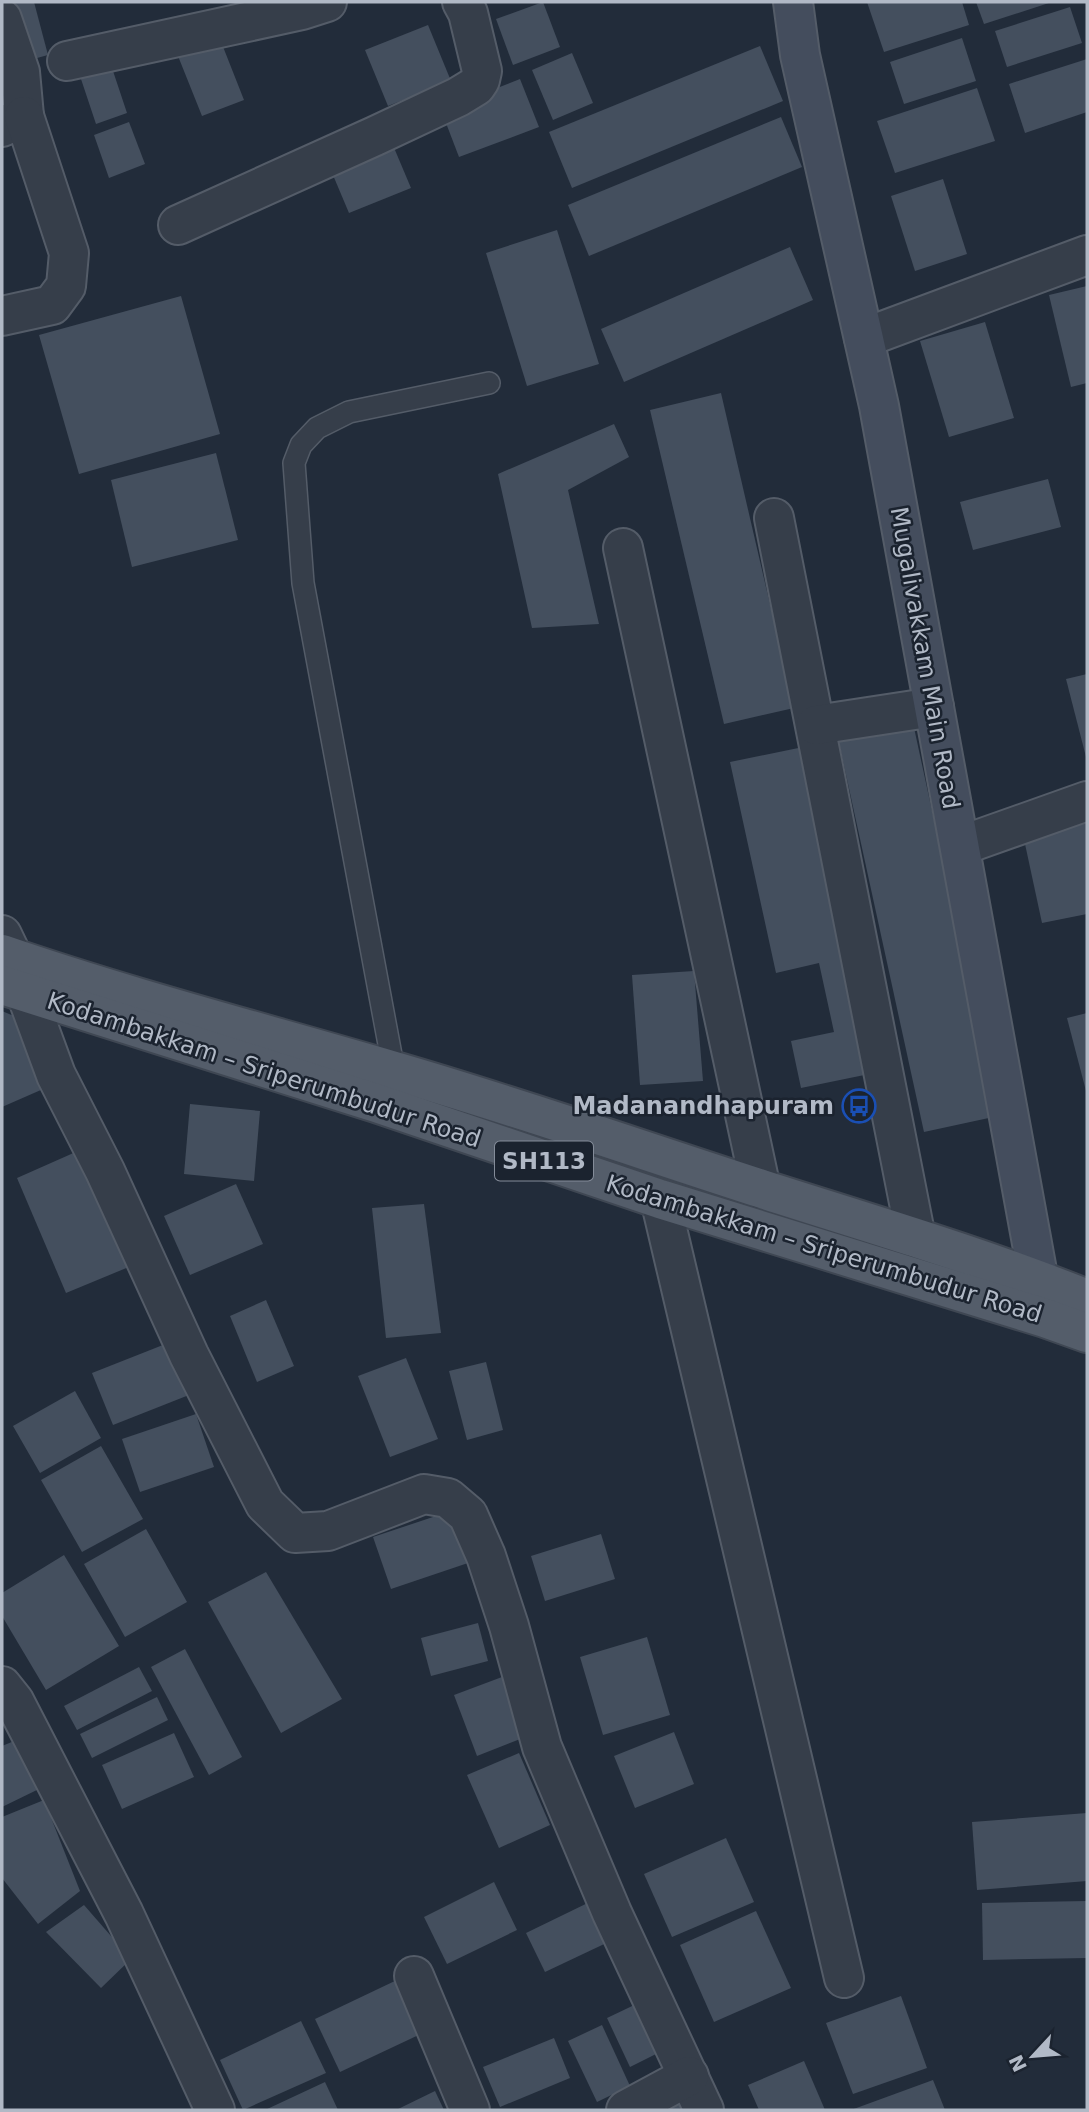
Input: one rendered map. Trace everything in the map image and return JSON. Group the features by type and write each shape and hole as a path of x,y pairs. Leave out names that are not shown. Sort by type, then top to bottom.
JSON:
{"main road":[{"name":"Kodambakkam – Sriperumbudur Road","path":"9,965 394,1071 916,1238 1040,1280 1087,1299"},
{"name":"Kodambakkam – Sriperumbudur Road","path":"9,965 376,1102 660,1199 1045,1318 1087,1334"}],"street":[{"path":"67,61 302,10 327,2"},
{"path":"178,225 458,97 476,86 482,71 468,13 461,2"},
{"name":"Mugalivakkam Main Road","path":"793,2 800,55 879,406 1045,1318"},
{"path":"2,19 20,72 13,121 69,253 66,286 52,305 2,316"},
{"path":"864,338 1087,255"},
{"path":"774,518 916,1238"},
{"path":"623,548 761,1189"},
{"path":"816,725 934,707"},
{"path":"960,846 1087,801"},
{"path":"9,965 56,1075 105,1171 189,1355 265,1504 295,1533 328,1531 424,1494 448,1499 468,1516 486,1556 509,1626 542,1747 612,1913 696,2093 626,2110"},
{"path":"660,1199 844,1978"},
{"path":"2,1686 14,1701 124,1914 215,2110"},
{"path":"414,1976 470,2110"}],"lane":[{"path":"394,1071 303,583 294,463 301,445 317,428 349,412 489,383"}],"building":[{"path":"10,2 34,2 48,55 26,61"},
{"path":"543,2 560,47 513,65 496,19"},
{"path":"867,2 962,2 969,25 884,52"},
{"path":"976,2 1052,2 984,24"},
{"path":"1070,7 1082,43 1007,67 995,31"},
{"path":"428,25 451,81 388,106 365,50"},
{"path":"218,34 244,100 202,116 176,51"},
{"path":"962,38 976,81 904,104 890,62"},
{"path":"760,46 783,101 572,188 549,132"},
{"path":"572,53 593,103 553,120 532,70"},
{"path":"108,56 127,113 96,124 77,67"},
{"path":"1087,59 1087,112 1025,133 1009,84"},
{"path":"520,79 539,127 459,157 441,110"},
{"path":"977,88 995,141 895,173 877,121"},
{"path":"781,117 802,167 589,256 568,205"},
{"path":"129,122 145,164 109,178 94,135"},
{"path":"392,143 411,188 349,213 330,168"},
{"path":"943,179 967,254 915,271 891,196"},
{"path":"557,230 599,364 527,386 486,253"},
{"path":"790,247 813,300 624,382 601,329"},
{"path":"1087,286 1087,383 1071,387 1049,295"},
{"path":"181,296 220,434 79,474 39,335"},
{"path":"985,322 1014,418 949,437 920,341"},
{"path":"721,393 794,708 724,724 650,410"},
{"path":"614,424 629,457 568,490 599,624 532,628 498,474"},
{"path":"216,453 238,540 132,567 111,480"},
{"path":"1048,479 1061,527 973,550 960,502"},
{"path":"1087,674 1087,757 1086,757 1066,679"},
{"path":"913,723 998,1116 924,1132 838,738"},
{"path":"808,746 879,1072 801,1088 791,1041 834,1032 819,963 776,973 730,762"},
{"path":"1087,816 1087,914 1042,923 1022,830"},
{"path":"694,971 703,1081 640,1085 632,975"},
{"path":"2,1011 21,1019 50,1086 2,1107"},
{"path":"1087,1013 1087,1091 1086,1091 1067,1018"},
{"path":"190,1104 260,1111 254,1181 184,1174"},
{"path":"87,1147 136,1264 66,1293 17,1178"},
{"path":"236,1184 263,1244 190,1275 164,1216"},
{"path":"424,1204 441,1333 386,1338 372,1208"},
{"path":"266,1300 294,1366 257,1382 230,1316"},
{"path":"168,1343 189,1395 113,1425 92,1373"},
{"path":"406,1358 438,1439 390,1457 358,1376"},
{"path":"486,1362 503,1430 467,1440 449,1371"},
{"path":"75,1391 101,1438 40,1473 13,1426"},
{"path":"196,1414 214,1467 140,1492 122,1439"},
{"path":"101,1446 143,1519 82,1552 41,1480"},
{"path":"454,1510 471,1562 391,1589 373,1537"},
{"path":"146,1529 187,1602 125,1637 84,1564"},
{"path":"601,1534 615,1579 545,1601 531,1556"},
{"path":"64,1555 119,1646 46,1690 2,1616 2,1593"},
{"path":"266,1572 342,1699 281,1733 208,1602"},
{"path":"478,1623 488,1661 431,1676 421,1638"},
{"path":"647,1637 670,1715 603,1735 580,1657"},
{"path":"185,1649 242,1757 209,1775 151,1667"},
{"path":"139,1667 152,1691 77,1730 64,1706"},
{"path":"510,1674 533,1734 477,1756 454,1695"},
{"path":"157,1697 168,1720 92,1758 80,1734"},
{"path":"674,1732 694,1784 635,1808 614,1756"},
{"path":"174,1733 194,1777 122,1809 102,1765"},
{"path":"19,1739 41,1788 2,1807 2,1746"},
{"path":"519,1753 550,1825 499,1848 467,1775"},
{"path":"44,1800 80,1891 38,1924 2,1878 2,1817"},
{"path":"1087,1813 1087,1881 977,1890 972,1822"},
{"path":"726,1838 754,1902 672,1937 644,1874"},
{"path":"494,1882 517,1930 447,1964 424,1917"},
{"path":"600,1897 619,1937 545,1972 526,1933"},
{"path":"1087,1901 1087,1958 983,1960 982,1903"},
{"path":"84,1905 131,1959 101,1988 46,1932"},
{"path":"756,1911 791,1988 714,2022 680,1945"},
{"path":"399,1979 425,2032 340,2072 315,2019"},
{"path":"901,1996 927,2068 853,2094 826,2023"},
{"path":"649,1998 672,2046 630,2067 607,2018"},
{"path":"301,2021 326,2073 243,2110 220,2060"},
{"path":"602,2025 630,2086 597,2102 568,2041"},
{"path":"554,2038 570,2078 500,2107 483,2067"},
{"path":"804,2061 825,2110 759,2110 748,2085"},
{"path":"933,2080 945,2110 851,2110"},
{"path":"325,2082 338,2110 265,2110"},
{"path":"435,2091 444,2110 396,2110"},
{"path":"683,2099 689,2110 659,2110"}],"place":[{"name":"Madanandhapuram","path":"859,1106"}]}
